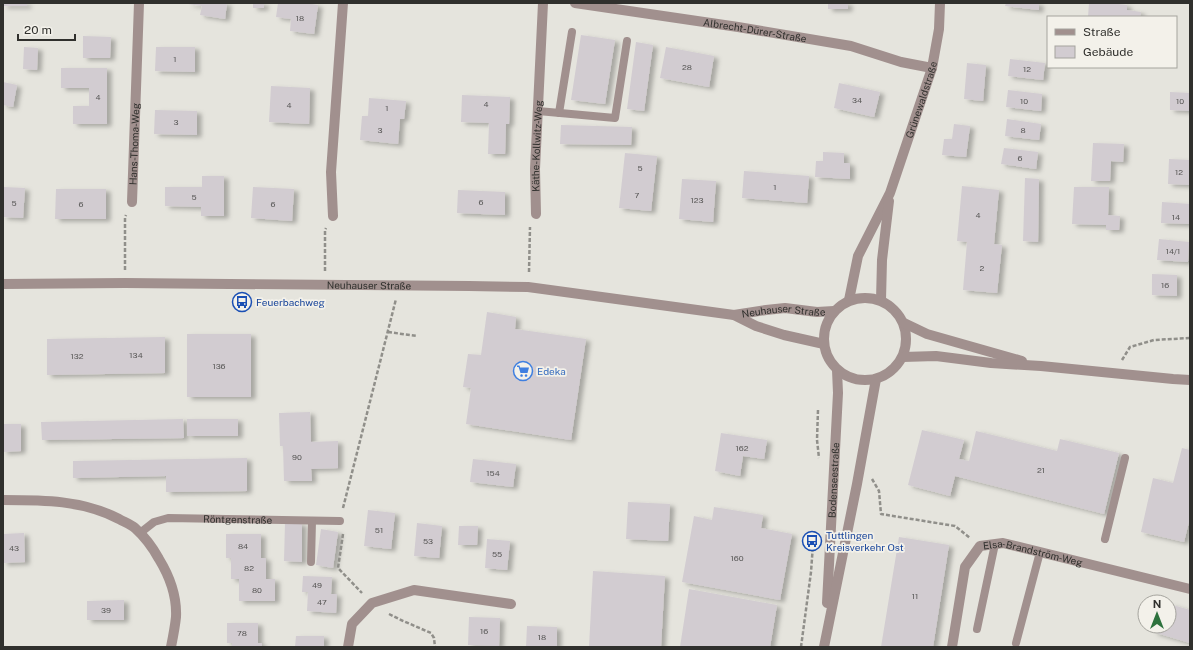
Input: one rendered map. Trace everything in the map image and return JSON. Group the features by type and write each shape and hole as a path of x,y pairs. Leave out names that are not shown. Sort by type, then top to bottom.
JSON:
{"street":[{"name":"Hans-Thoma-Weg","path":"132,202 139,3"},
{"path":"333,216 331,172 343,3"},
{"name":"Käthe-Kollwitz-Weg","path":"536,214 535,168 543,3"},
{"name":"Albrecht-Dürer-Straße","path":"575,3 738,27 851,46 901,62 932,68"},
{"name":"Grünewaldstraße","path":"849,300 858,256 890,193 932,68 939,29 940,3"},
{"name":"Grünewaldstraße","path":"881,300 882,260 890,193"},
{"name":"Neuhauser Straße","path":"3,284 125,283 528,287 734,315 785,308 817,312 834,311"},
{"path":"865,297 881,300 891,306 898,313 904,323 907,340 903,357 892,371 876,379 863,380 849,377 838,370 828,358 824,344 824,332 828,321 834,311 849,300 865,297"},
{"name":"Neuhauser Straße","path":"734,315 756,326 784,335 824,344"},
{"path":"904,323 927,334 1041,366"},
{"path":"903,357 936,356 992,363 1041,366 1173,380 1190,380"},
{"name":"Bodenseestraße","path":"824,643 838,400 838,370"},
{"name":"Bodenseestraße","path":"824,643 857,484 876,379"},
{"path":"3,500 72,503 98,510 133,527 140,533 155,552 172,584 176,617 171,647"},
{"name":"Elsa-Brandström-Weg","path":"952,647 965,567 980,546 1003,543 1190,589"},
{"path":"348,647 352,624 372,603 414,590 511,604"}],"lane":[{"path":"559,113 572,32"},
{"path":"538,111 615,118 627,41"},
{"path":"1105,540 1125,458"},
{"name":"Röntgenstraße","path":"140,533 154,522 168,518 340,522"},
{"path":"311,562 312,521"},
{"path":"977,629 995,544"},
{"path":"1016,643 1040,552"}],"path":[{"path":"125,283 125,218 132,202"},
{"path":"528,287 530,226 536,214"},
{"path":"324,285 325,230 333,216"},
{"path":"400,285 340,522 343,530 338,568 372,603 401,620 432,633 435,647"},
{"path":"388,332 417,336"},
{"path":"1113,374 1130,347 1154,340 1190,338"},
{"path":"818,410 817,440 819,461"},
{"path":"870,475 879,491 881,514 955,526 980,546"},
{"path":"801,647 815,528"}],"building":[{"path":"3,3 27,3 27,6 3,6"},
{"path":"188,3 227,3 225,19 200,15 202,6"},
{"path":"253,3 264,3 264,8 253,8"},
{"path":"278,3 304,3 318,5 314,34 290,31 291,19 276,17"},
{"path":"828,3 848,3 848,9 828,9"},
{"path":"1006,3 1039,3 1039,10 1005,6"},
{"path":"1089,3 1127,5 1127,10 1141,12 1140,16 1088,16"},
{"path":"581,35 615,40 605,104 571,100"},
{"path":"83,36 111,37 110,58 83,58"},
{"path":"636,42 653,45 644,111 627,109"},
{"path":"24,47 38,48 37,70 23,69"},
{"path":"156,47 195,47 195,72 155,71"},
{"path":"666,47 714,56 709,87 660,78"},
{"path":"1010,59 1045,63 1043,80 1008,76"},
{"path":"967,63 986,65 983,101 964,99"},
{"path":"61,68 107,68 107,124 73,124 73,106 89,106 89,88 61,88"},
{"path":"3,82 17,85 13,107 3,105"},
{"path":"839,83 880,92 874,117 834,108"},
{"path":"271,86 310,88 309,124 269,122"},
{"path":"1008,90 1042,94 1041,111 1006,107"},
{"path":"1170,92 1190,93 1190,111 1170,110"},
{"path":"462,95 510,97 509,124 506,124 505,154 488,154 489,123 461,122"},
{"path":"369,98 406,101 404,119 400,119 398,144 360,140 362,116 368,116"},
{"path":"155,110 197,111 197,135 154,134"},
{"path":"1007,119 1041,124 1039,140 1005,136"},
{"path":"954,124 970,126 966,157 942,155 944,139 952,139"},
{"path":"561,125 632,127 631,145 560,144"},
{"path":"1093,143 1124,144 1123,162 1111,161 1110,181 1091,181"},
{"path":"1004,148 1038,152 1036,169 1001,164"},
{"path":"823,152 844,153 844,163 850,163 850,179 815,177 816,161 823,161"},
{"path":"625,153 657,156 651,211 619,208"},
{"path":"1169,159 1190,160 1190,185 1168,184"},
{"path":"744,171 809,176 807,203 742,198"},
{"path":"202,176 224,176 224,216 201,216 201,207 165,206 165,187 202,187"},
{"path":"1025,178 1039,179 1038,242 1023,241"},
{"path":"682,179 716,181 713,222 679,219"},
{"path":"962,186 999,190 994,244 1002,245 997,293 963,290 967,242 957,241"},
{"path":"3,187 25,188 23,218 3,217"},
{"path":"253,187 294,189 292,221 251,218"},
{"path":"1074,187 1109,187 1108,215 1120,216 1119,230 1106,230 1106,225 1072,224"},
{"path":"56,189 106,189 106,219 55,219"},
{"path":"458,190 505,192 505,215 457,213"},
{"path":"1162,202 1190,204 1189,224 1161,223"},
{"path":"1159,239 1189,242 1188,262 1157,260"},
{"path":"1152,274 1177,275 1177,296 1152,295"},
{"name":"Edeka","path":"487,312 516,317 515,329 586,339 571,440 466,424 471,388 463,387 468,354 481,355"},
{"path":"187,334 251,334 251,397 187,397"},
{"path":"165,337 165,373 47,375 47,339"},
{"path":"310,412 311,442 338,441 338,468 311,469 312,481 284,481 283,446 280,446 279,413"},
{"path":"183,419 184,438 42,440 41,422"},
{"path":"187,419 238,419 238,436 187,436"},
{"path":"3,424 21,424 21,451 3,452"},
{"path":"922,430 964,440 959,459 969,461 976,431 1057,451 1060,439 1119,453 1104,514 955,476 950,496 908,485"},
{"path":"721,433 767,440 764,459 743,456 740,476 715,471"},
{"path":"1182,448 1190,450 1190,518 1184,542 1141,532 1153,478 1173,483"},
{"path":"247,458 247,491 166,492 166,476 73,478 73,461"},
{"path":"473,459 516,464 513,487 470,482"},
{"path":"628,502 670,504 668,541 626,539"},
{"path":"714,507 763,515 761,528 792,534 780,600 682,582 694,516 712,520"},
{"path":"368,510 395,513 391,549 364,546"},
{"path":"285,523 302,523 302,562 284,561"},
{"path":"417,523 442,526 439,558 414,556"},
{"path":"459,526 478,526 477,545 458,545"},
{"path":"321,529 338,532 333,568 316,565"},
{"path":"24,533 25,562 3,563 3,534"},
{"path":"226,534 261,534 261,558 266,558 266,579 275,579 275,601 239,601 239,579 231,579 231,558 226,558"},
{"path":"899,537 949,545 933,647 881,647"},
{"path":"487,539 510,541 507,570 485,568"},
{"path":"593,571 665,576 661,647 589,647"},
{"path":"303,576 332,577 331,594 337,594 336,613 307,611 308,592 302,592"},
{"path":"689,589 777,605 770,647 680,647"},
{"path":"124,600 124,620 87,620 87,601"},
{"path":"1177,606 1190,610 1190,643 1160,634 1177,634"},
{"path":"469,617 500,618 499,646 468,645"},
{"path":"227,623 258,623 258,643 262,643 262,647 232,647 232,643 227,643"},
{"path":"527,626 557,627 557,647 526,647"},
{"path":"296,636 324,636 324,647 295,647"}],"place":[{"name":"Feuerbachweg","path":"242,302"},
{"name":"Edeka","path":"523,371"},
{"name":"Tuttlingen Kreisverkehr Ost","path":"812,541"}]}
